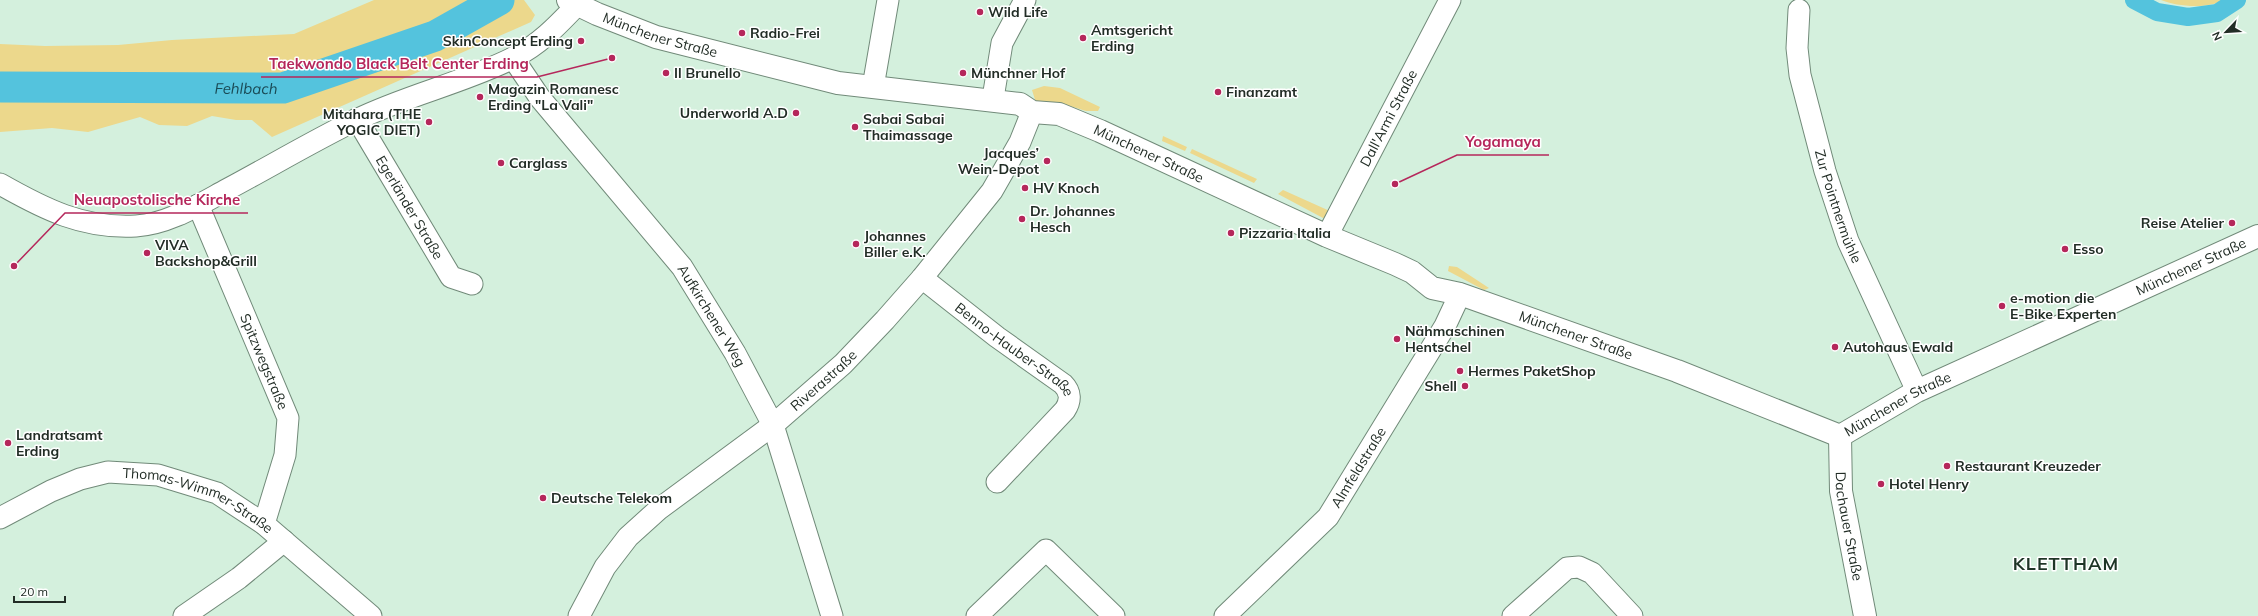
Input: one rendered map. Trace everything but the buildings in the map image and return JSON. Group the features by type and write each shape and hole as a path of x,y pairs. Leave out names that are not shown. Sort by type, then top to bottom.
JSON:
{"street":[{"path":"872,87 888,0"},
{"path":"990,100 994,92 1002,43 1025,0"},
{"name":"Dall'Armi Straße","path":"1327,236 1450,0"},
{"path":"0,184 37,205 62,216 105,225 137,226 162,221 198,205 357,119 513,58 542,41 573,3"},
{"name":"Münchener Straße","path":"573,3 656,36 838,83 1020,104 1032,112 1059,114 1100,131 1327,236 1412,272 1438,277 1460,294 1677,371 1840,436 1917,392 2258,236"},
{"name":"Zur Pointnermühle","path":"1799,10 1797,48 1800,74 1825,171 1848,241 1917,392"},
{"name":"Aufkirchener Weg","path":"513,58 540,98 682,267 735,353 773,425 832,616"},
{"name":"Riverastraße","path":"579,616 605,567 628,537 659,509 773,425 843,364 922,278 992,191 1020,142 1032,112"},
{"name":"Egerländer Straße","path":"357,119 451,278 472,284"},
{"name":"Spitzwegstraße","path":"198,205 288,418 285,455 264,524"},
{"name":"Benno-Hauber-Straße","path":"922,278 997,337 1063,384 1069,392 1069,401 1065,410 997,482"},
{"name":"Almfeldstraße","path":"1225,616 1328,517 1445,326 1460,294"},
{"name":"Dachauer Straße","path":"1840,436 1841,491 1864,616"},
{"name":"Thomas-Wimmer-Straße","path":"0,518 51,491 80,478 108,472 158,476 217,492 264,524 371,616"},
{"path":"184,616 239,578 284,541"},
{"path":"977,616 1046,550 1114,616"},
{"path":"1513,616 1567,568 1579,567 1592,573 1632,616"}],"shaded area":[{"path":"374,0 524,0 535,15 531,22 272,137 252,120 236,120 212,116 187,126 159,125 140,117 88,132 52,128 0,132 0,44 45,46 118,45 172,40 294,34"},
{"path":"2161,0 2224,0 2210,5 2193,6"},
{"path":"1044,86 1060,88 1100,107 1098,111 1086,111 1060,103 1036,103 1032,90"},
{"path":"1163,136 1187,147 1185,151 1162,141"},
{"path":"1192,149 1257,179 1254,183 1190,153"},
{"path":"1283,190 1332,213 1323,218 1278,194"},
{"path":"1449,266 1457,267 1489,288 1484,290 1448,271"}],"waterway":[{"name":"Fehlbach","path":"0,87 283,88 435,36 499,0"},
{"path":"2134,0 2157,12 2188,17 2217,13 2237,0"}],"place":[{"name":"Wild Life","path":"980,12"},
{"name":"Radio-Frei","path":"742,33"},
{"name":"Amtsgericht Erding","path":"1083,38"},
{"name":"SkinConcept Erding","path":"581,41"},
{"name":"Taekwondo Black Belt Center Erding","path":"612,58"},
{"name":"Il Brunello","path":"666,73"},
{"name":"Münchner Hof","path":"963,73"},
{"name":"Finanzamt","path":"1218,92"},
{"name":"Magazin Romanesc Erding \"La Vali\"","path":"480,97"},
{"name":"Underworld A.D","path":"796,113"},
{"name":"Mitahara (THE YOGIC DIET)","path":"429,122"},
{"name":"Sabai Sabai Thaimassage","path":"855,127"},
{"name":"Jacques’ Wein-Depot","path":"1047,161"},
{"name":"Carglass","path":"501,163"},
{"name":"Yogamaya","path":"1395,184"},
{"name":"HV Knoch","path":"1025,188"},
{"name":"Dr. Johannes Hesch","path":"1022,219"},
{"name":"Reise Atelier","path":"2232,223"},
{"name":"Pizzaria Italia","path":"1231,233"},
{"name":"Johannes Biller e.K.","path":"856,244"},
{"name":"Esso","path":"2065,249"},
{"name":"VIVA Backshop&Grill","path":"147,253"},
{"name":"Neuapostolische Kirche","path":"14,266"},
{"name":"e-motion die E-Bike Experten","path":"2002,306"},
{"name":"Nähmaschinen Hentschel","path":"1397,339"},
{"name":"Autohaus Ewald","path":"1835,347"},
{"name":"Hermes PaketShop","path":"1460,371"},
{"name":"Shell","path":"1465,386"},
{"name":"Landratsamt Erding","path":"8,443"},
{"name":"Restaurant Kreuzeder","path":"1947,466"},
{"name":"Hotel Henry","path":"1881,484"},
{"name":"Deutsche Telekom","path":"543,498"}],"district":[{"name":"KLETTHAM","path":"2066,563"}]}
